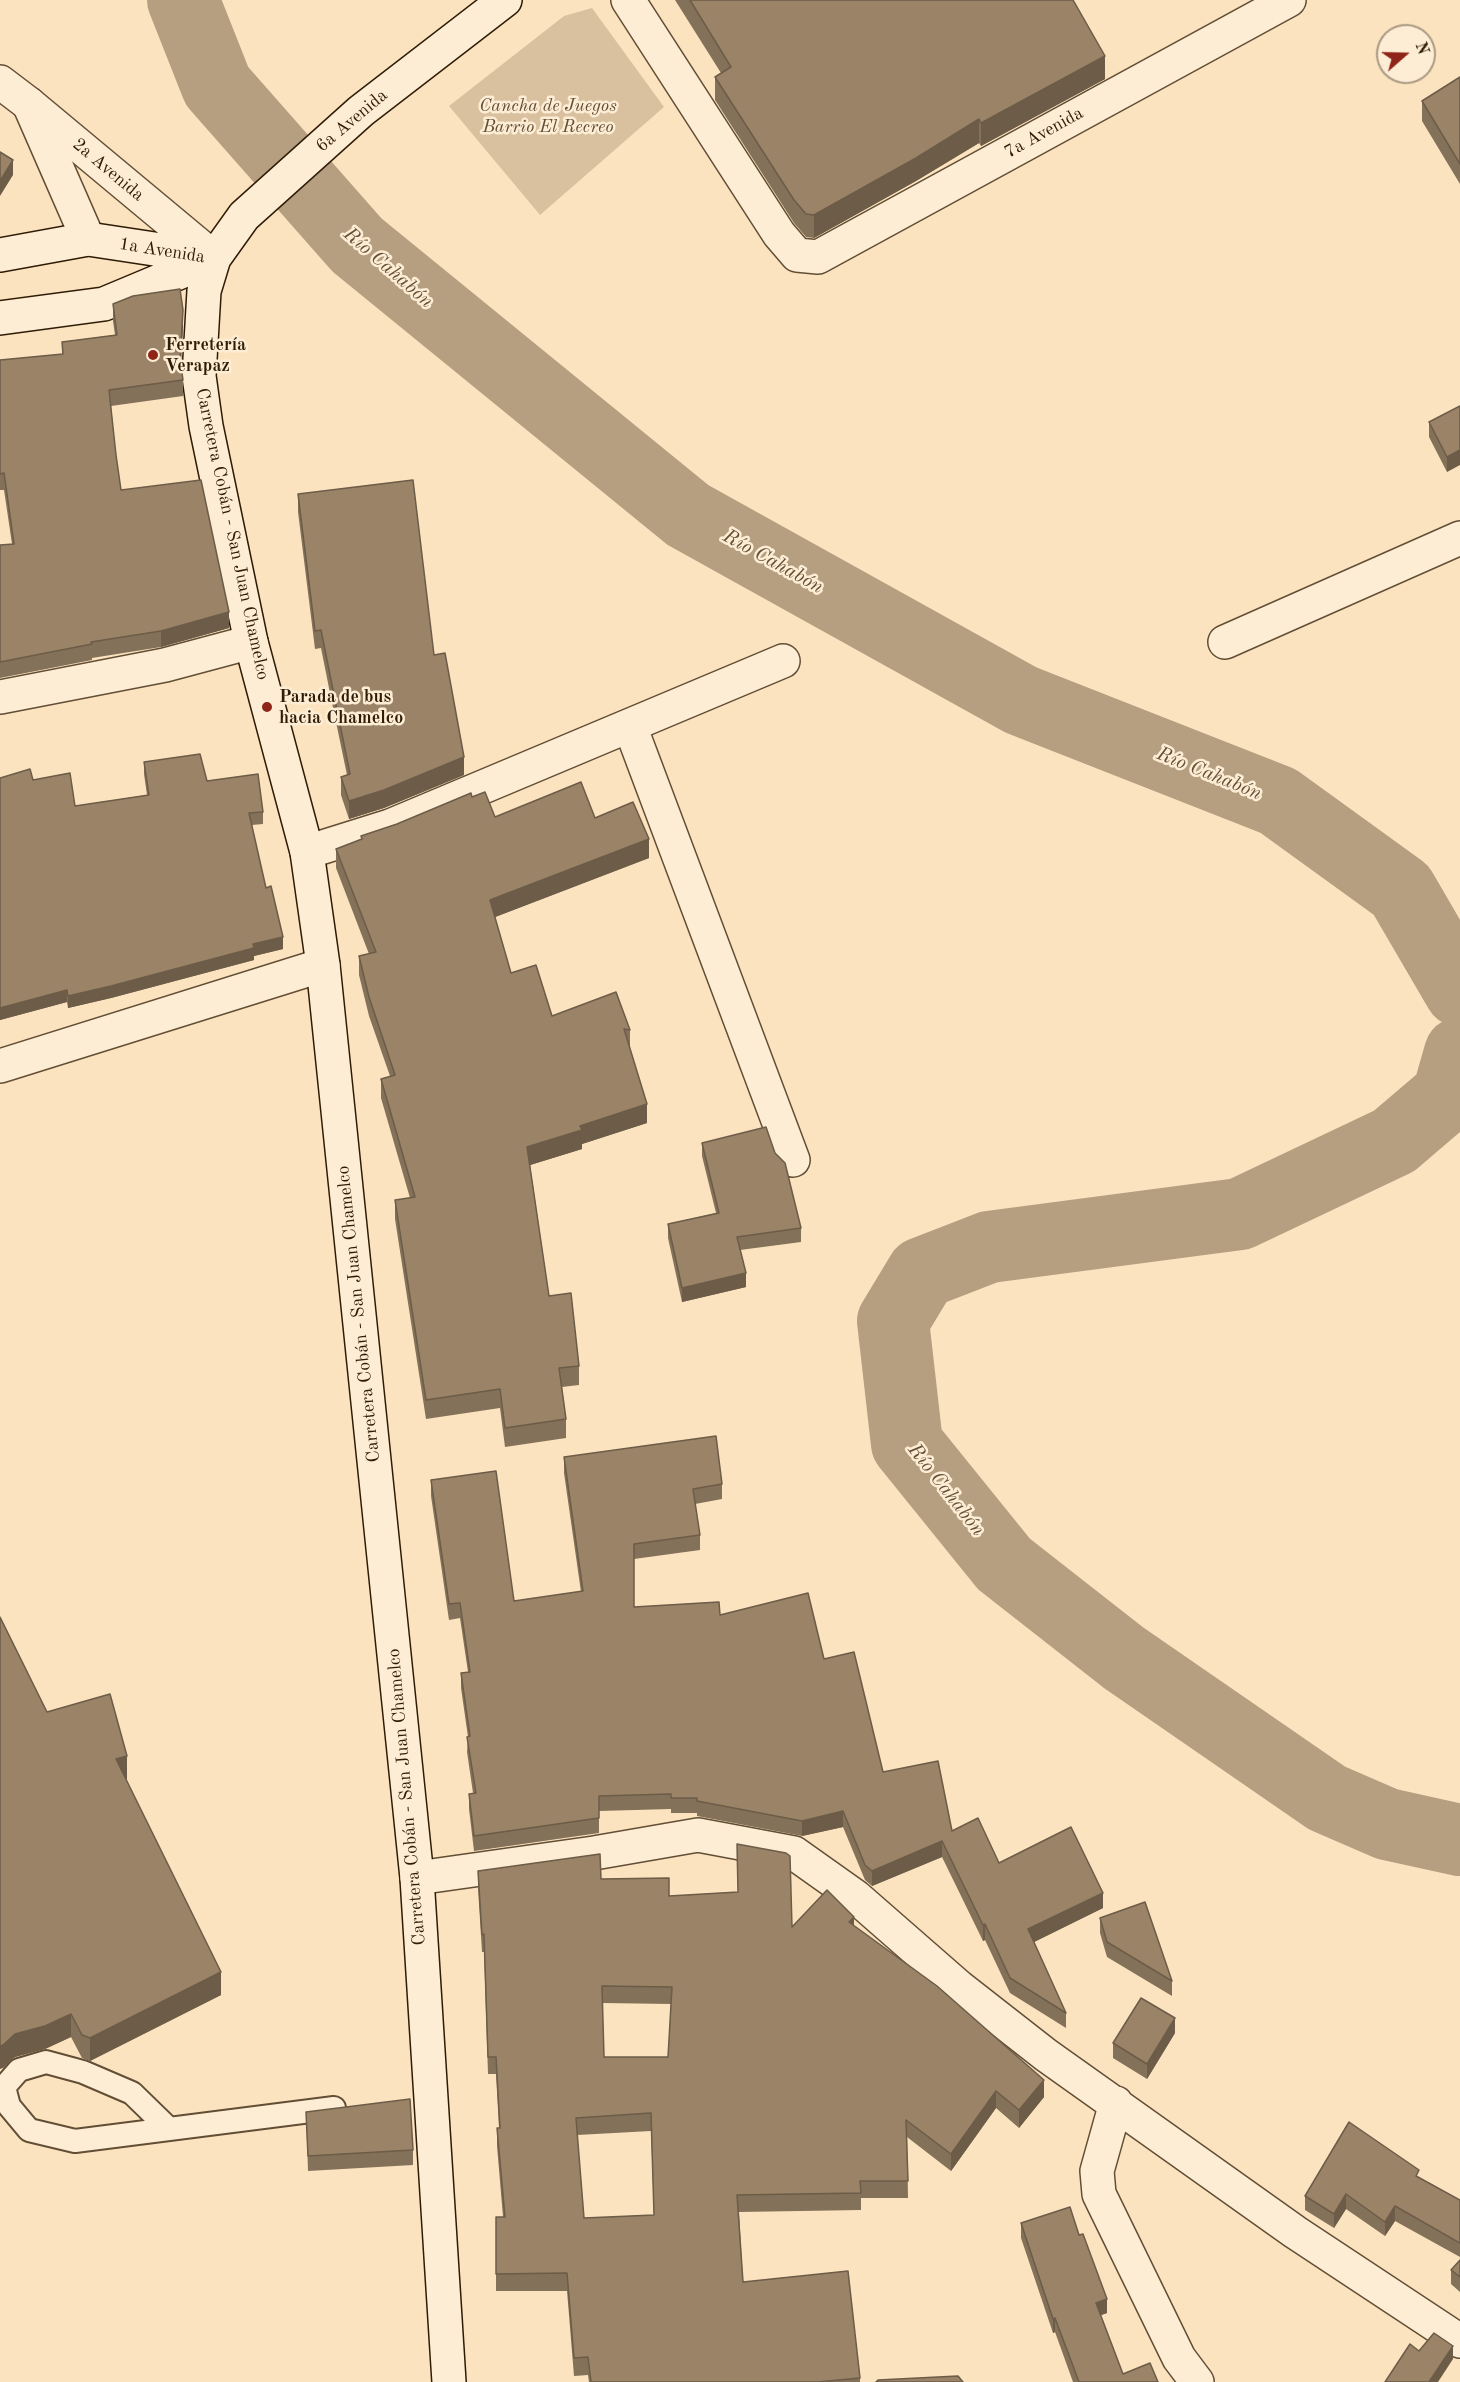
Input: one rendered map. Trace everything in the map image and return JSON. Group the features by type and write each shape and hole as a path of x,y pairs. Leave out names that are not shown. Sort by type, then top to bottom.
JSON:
{"street":[{"name":"6a Avenida","path":"214,258 244,216 361,111 505,0"},
{"name":"7a Avenida","path":"628,0 779,234 797,255 818,257 1289,0"},
{"name":"2a Avenida","path":"0,82 214,258"},
{"path":"28,104 88,239"},
{"name":"1a Avenida","path":"0,255 88,239 214,258"},
{"name":"1a Avenida","path":"0,318 104,304 214,258"},
{"name":"Carretera Cobán - San Juan Chamelco","path":"214,258 204,291 199,376 206,426 251,642 307,852 323,965 417,1878 420,2099 449,2382"},
{"path":"1225,642 1460,538"},
{"path":"0,697 165,664 251,642"},
{"path":"307,852 390,826 783,661"},
{"path":"630,726 793,1160"},
{"path":"0,1066 323,965"},
{"path":"417,1878 594,1853 698,1834 794,1853 856,1897 959,1987 1046,2055 1295,2232 1460,2341"},
{"path":"1116,2103 1097,2171 1099,2194 1179,2358 1197,2382"}],"lane":[{"path":"169,2129 132,2093 83,2072 46,2062 19,2070 4,2087 9,2106 29,2130 75,2141 353,2106"}],"green space":[{"name":"Cancha de Juegos Barrio El Recreo","path":"592,8 664,107 540,215 449,106 564,16"}],"building":[{"path":"690,0 1073,0 1105,56 981,123 979,119 916,158 814,215 806,214 794,200 715,77 731,67"},
{"path":"1460,77 1460,164 1422,101"},
{"path":"0,152 13,160 0,181"},
{"path":"180,289 183,310 180,359 183,380 109,390 121,490 201,480 229,612 161,631 91,642 92,644 0,662 0,545 14,544 4,473 0,474 0,360 63,354 62,342 117,335 113,304 133,296"},
{"path":"1460,406 1460,450 1447,457 1429,422"},
{"path":"413,480 434,655 445,653 464,757 384,790 349,801 341,777 350,774 321,630 315,631 298,494"},
{"path":"200,754 207,781 258,774 263,812 249,813 266,888 271,886 283,937 253,944 254,948 111,986 68,996 67,990 0,1008 0,778 30,769 33,780 70,773 75,806 149,795 144,762"},
{"path":"581,782 595,818 633,802 649,839 490,900 511,973 536,965 552,1016 616,992 630,1030 624,1029 647,1104 580,1126 582,1130 527,1147 549,1296 571,1293 579,1366 559,1368 566,1419 505,1428 500,1389 426,1400 395,1200 415,1197 381,1079 395,1075 369,997 359,956 376,952 336,849 362,839 361,836 397,824 471,793 472,797 485,792 495,817"},
{"path":"766,1127 775,1153 785,1163 801,1228 737,1237 746,1273 682,1288 668,1224 719,1213 702,1143"},
{"path":"716,1436 722,1484 693,1489 700,1535 634,1544 634,1607 719,1602 720,1615 808,1593 824,1659 854,1652 883,1772 938,1761 952,1831 978,1818 999,1863 1071,1827 1103,1893 1028,1929 1066,2013 1010,1978 942,1841 872,1871 865,1865 843,1811 802,1821 697,1801 697,1798 671,1798 671,1794 599,1796 599,1818 474,1836 469,1794 476,1793 467,1737 470,1736 461,1673 470,1672 460,1603 449,1604 431,1480 496,1471 514,1601 583,1591 564,1457"},
{"path":"0,1617 47,1712 110,1694 127,1756 116,1759 221,1972 90,2038 82,2035 71,2014 45,2026 15,2034 0,2046"},
{"path":"737,1844 786,1853 790,1856 792,1927 827,1890 854,1917 849,1922 937,1986 1044,2080 1019,2110 996,2091 951,2154 906,2120 908,2181 860,2181 861,2193 737,2195 743,2282 848,2271 860,2378 818,2382 591,2382 588,2357 574,2358 567,2273 496,2274 496,2217 505,2217 497,2128 500,2128 496,2057 488,2057 484,1934 482,1935 478,1871 600,1854 601,1879 669,1878 669,1896 738,1892","holes":["602,1986 672,1987 668,2057 604,2057","651,2113 654,2215 584,2218 576,2118"]},
{"path":"1145,1902 1172,1981 1107,1942 1100,1918"},
{"path":"1141,1998 1175,2018 1147,2064 1113,2043"},
{"path":"410,2099 413,2150 308,2156 306,2112"},
{"path":"1349,2122 1419,2170 1416,2176 1460,2200 1460,2243 1395,2206 1385,2222 1346,2194 1334,2214 1305,2196"},
{"path":"1070,2207 1079,2235 1083,2234 1107,2299 1096,2303 1123,2374 1150,2363 1158,2382 1079,2382 1055,2318 1053,2319 1021,2223"},
{"path":"1460,2260 1460,2277 1451,2270"},
{"path":"1434,2333 1453,2346 1429,2382 1385,2382 1410,2344 1419,2351"},
{"path":"958,2376 963,2382 876,2382 878,2380"}],"waterway":[{"name":"Río Cahabón","path":"183,0 217,86 357,245 688,515 1021,700 1278,801 1401,890 1460,991"},
{"name":"Río Cahabón","path":"1460,1053 1448,1095 1394,1141 1240,1214 989,1247 922,1273 893,1321 907,1444 1004,1564 1124,1658 1327,1798 1387,1824 1460,1840"}],"place":[{"name":"Ferretería Verapaz","path":"153,355"},
{"name":"Parada de bus hacia Chamelco","path":"267,707"}]}
